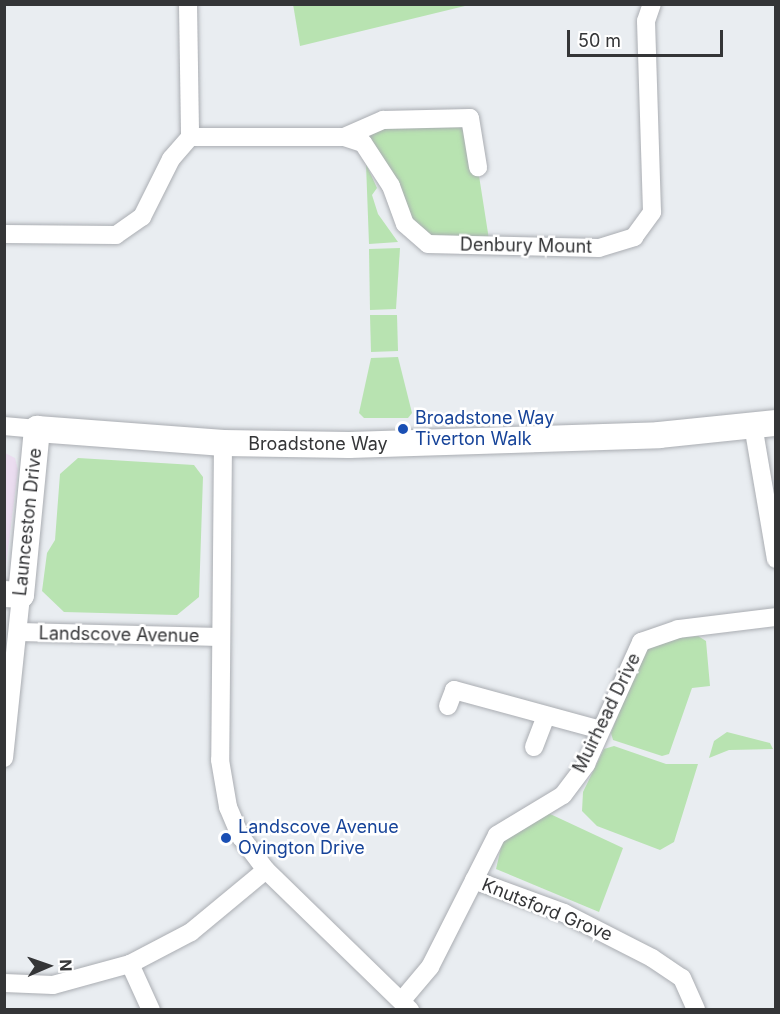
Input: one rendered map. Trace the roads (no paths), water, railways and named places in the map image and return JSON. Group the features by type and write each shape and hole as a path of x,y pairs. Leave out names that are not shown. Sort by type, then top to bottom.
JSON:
{"street":[{"path":"4,234 116,235 142,217 171,159 190,137 189,4"},
{"name":"Denbury Mount","path":"344,137 363,143 391,186 405,224 428,244 599,248 634,237 652,212 646,21 651,4"},
{"path":"190,137 344,137 383,120 470,118 478,167"},
{"path":"764,424 776,559"},
{"name":"Broadstone Way","path":"4,426 223,443 436,443 659,435 764,424"},
{"name":"Launceston Drive","path":"4,758 18,632 13,595 38,429"},
{"name":"Landscove Avenue","path":"223,443 221,637 224,792 241,837 266,870 407,1004"},
{"name":"Muirhead Drive","path":"407,1004 430,967 497,835 563,795 586,764 598,729 641,642 678,628 776,617"},
{"name":"Landscove Avenue","path":"18,632 221,637"},
{"path":"448,706 454,690 598,729"},
{"path":"534,747 546,716"},
{"path":"4,983 53,985 130,964 191,932 266,870"},
{"name":"Knutsford Grove","path":"474,880 573,917 652,958 682,978 696,1010"},
{"path":"130,964 151,1010"}],"place":[{"name":"Broadstone Way Tiverton Walk","path":"403,429"},
{"name":"Landscove Avenue Ovington Drive","path":"226,838"}]}
